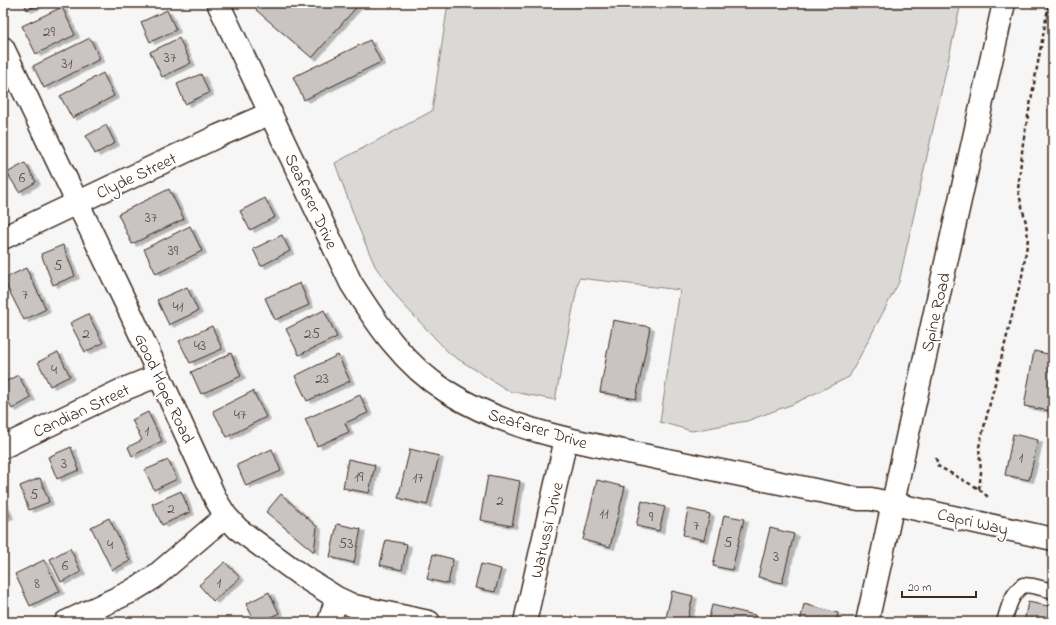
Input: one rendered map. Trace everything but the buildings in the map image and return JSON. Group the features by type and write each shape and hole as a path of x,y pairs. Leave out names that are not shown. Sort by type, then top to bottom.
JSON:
{"street":[{"name":"Seafarer Drive","path":"218,3 351,283 377,324 399,351 416,369 445,391 477,409 516,424 566,438 852,498 871,499 893,504"},
{"name":"Spine Road","path":"867,622 1004,3"},
{"name":"Good Hope Road","path":"3,48 132,316 216,500 226,516 238,529 257,544 336,598 354,606 429,622"},
{"name":"Clyde Street","path":"3,238 218,136 271,113"},
{"name":"Candian Street","path":"3,447 122,390 159,375"},
{"name":"Watussi Drive","path":"525,622 566,438"},
{"name":"Capri Way","path":"893,504 1053,539"},
{"path":"66,622 130,592 153,578 226,516"},
{"path":"329,622 336,598"}],"lane":[{"path":"1004,622 1011,598 1016,591 1023,586 1033,586 1053,591"}],"path":[{"path":"979,489 979,446 1022,276 1028,240 1026,223 1018,190 1023,143 1049,3"},
{"path":"936,458 938,466 979,489 988,497"}],"shaded area":[{"path":"448,3 961,3 899,282 849,377 793,404 747,421 692,431 660,422 680,290 579,278 555,400 509,391 450,354 400,301 375,266 357,224 335,163 432,111"}]}
